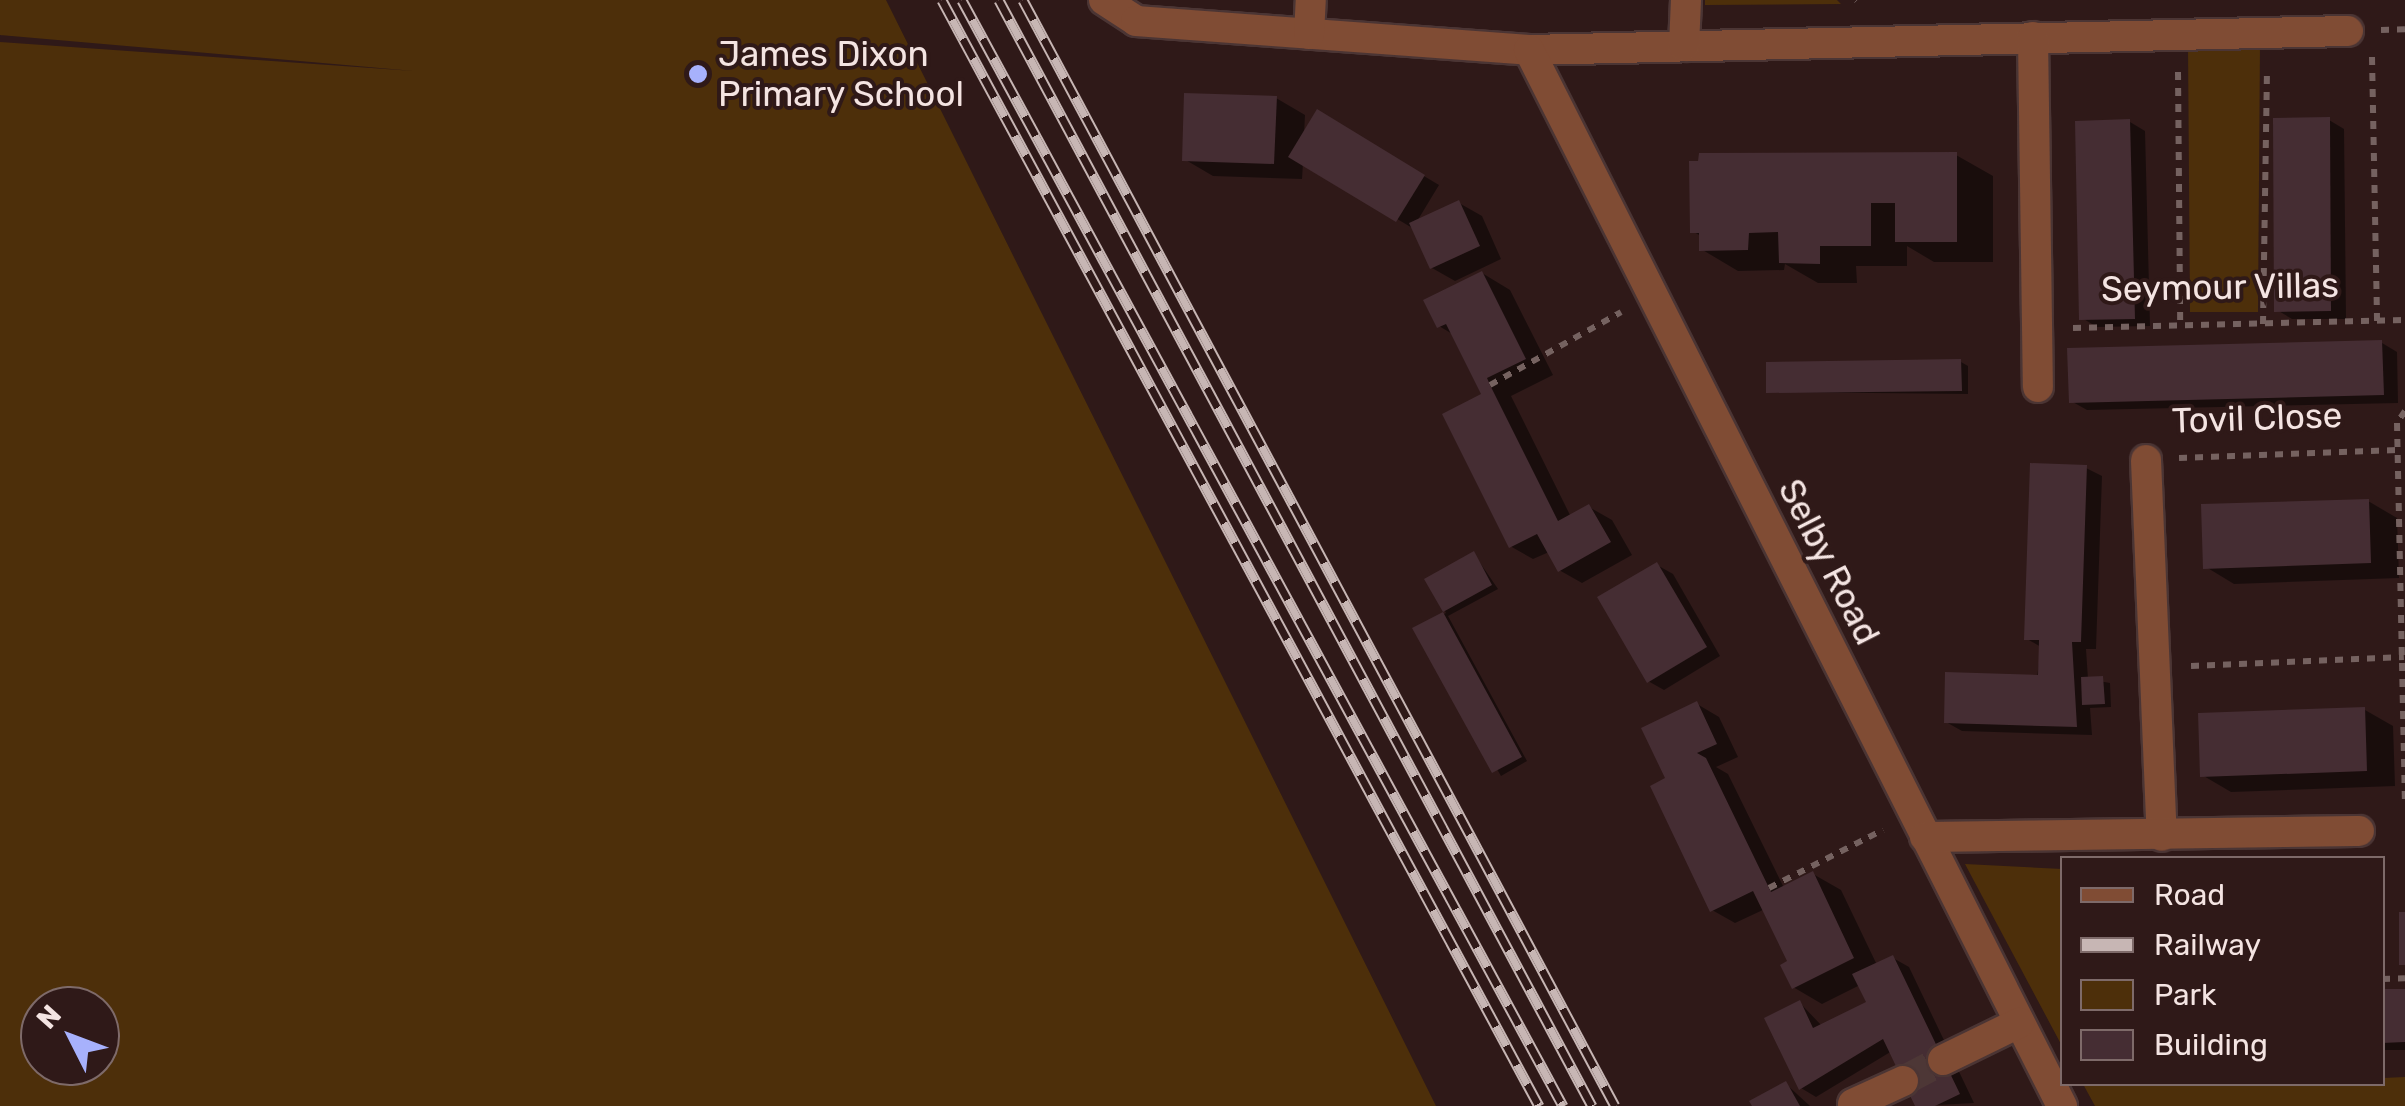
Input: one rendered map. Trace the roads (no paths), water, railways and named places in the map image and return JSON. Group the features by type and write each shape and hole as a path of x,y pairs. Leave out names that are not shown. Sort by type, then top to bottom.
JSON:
{"street":[{"path":"1104,0 1136,22 1529,50 2267,32 2360,40"},
{"path":"1309,34 1311,0"},
{"path":"1684,46 1686,0"},
{"path":"2034,37 2038,387"},
{"name":"Selby Road","path":"1529,50 2062,1106"},
{"name":"Tovil Close","path":"2146,460 2162,836"},
{"path":"1919,826 2162,836 2359,831"},
{"path":"1944,1060 2019,1023"},
{"path":"1853,1104 1903,1081"}],"tunnel":[{"path":"1903,1081 1943,1060"}],"railway":[{"path":"942,0 1539,1106"},
{"path":"962,0 1563,1106"},
{"path":"999,0 1592,1106"},
{"path":"1023,0 1615,1106"}],"place":[{"name":"James Dixon Primary School","path":"698,74"}]}
